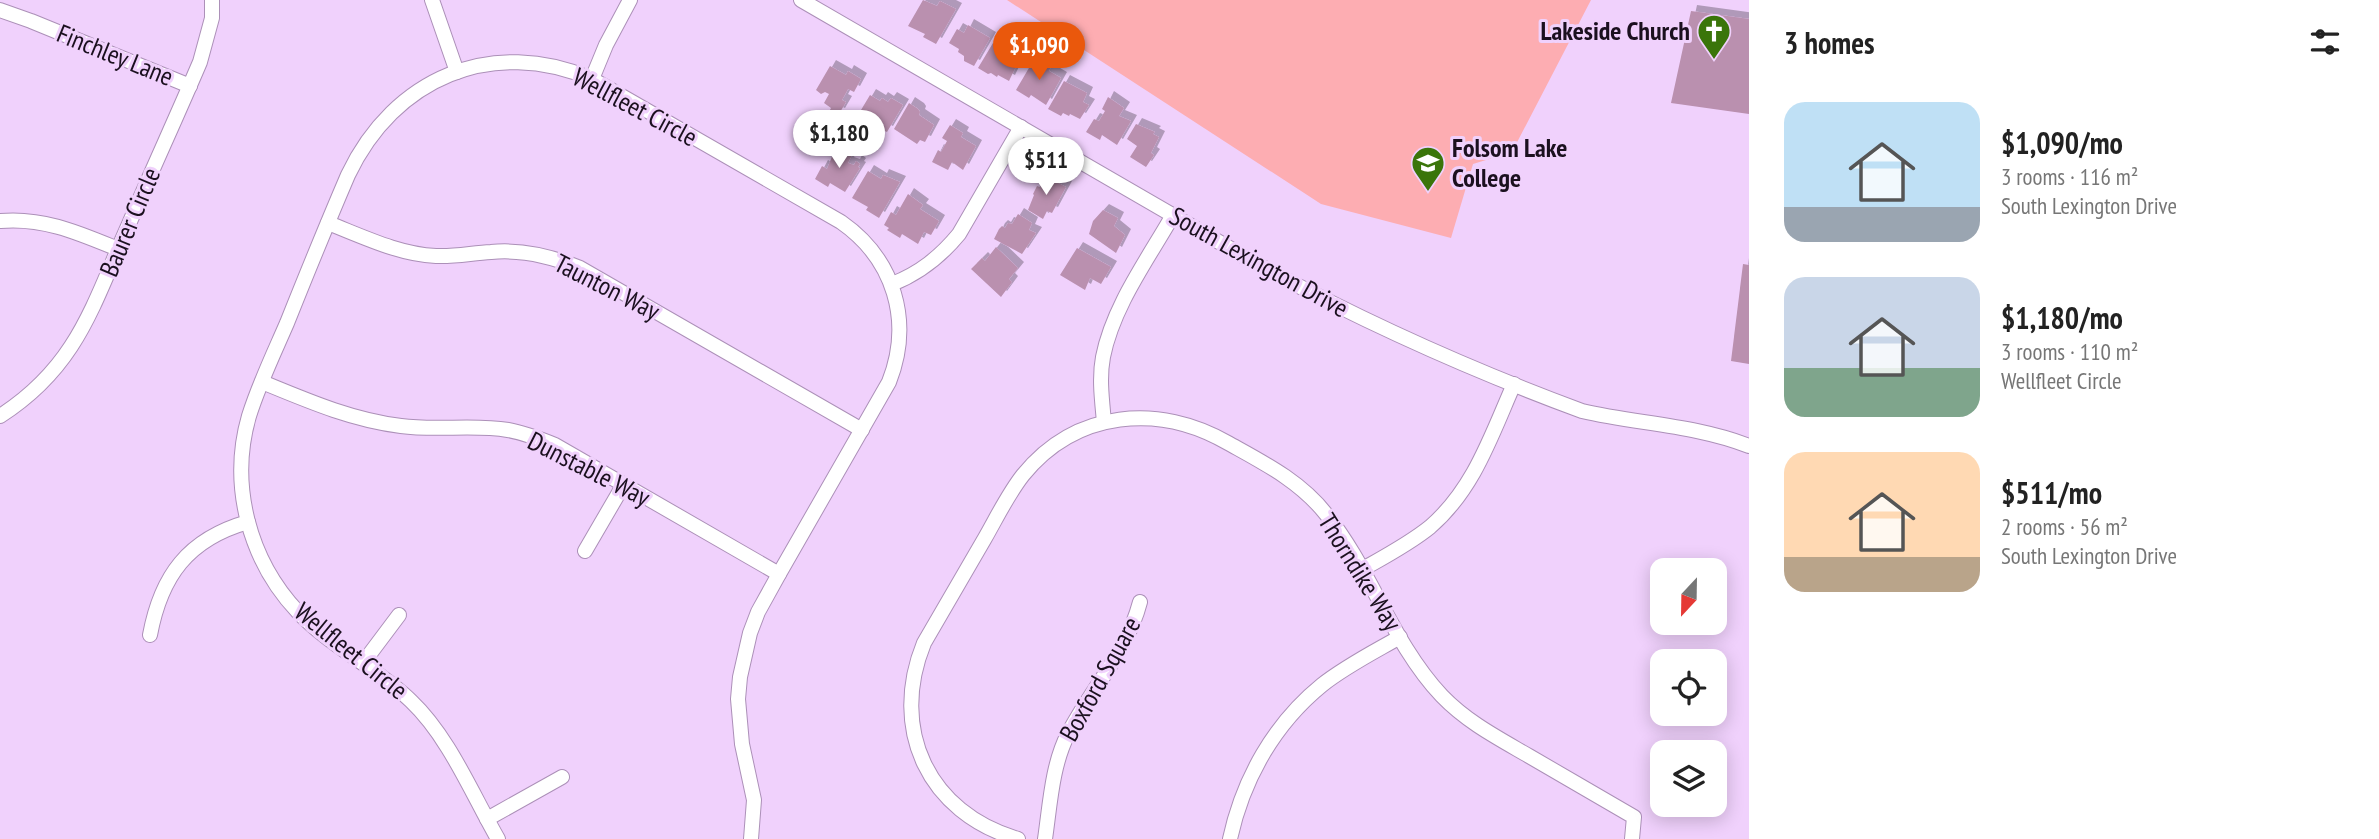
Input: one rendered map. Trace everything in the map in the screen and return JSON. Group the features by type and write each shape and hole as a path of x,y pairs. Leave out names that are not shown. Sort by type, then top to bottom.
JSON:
{"street":[{"name":"Baurer Circle","path":"0,416 39,387 64,360 89,318 190,86 207,42 212,18 212,0"},
{"path":"432,0 457,72"},
{"path":"592,79 629,0"},
{"name":"South Lexington Drive","path":"801,0 1325,301 1395,334 1582,411 1701,431 1749,446"},
{"name":"Finchley Lane","path":"0,10 31,20 190,86"},
{"name":"Wellfleet Circle","path":"498,839 438,732 424,713 314,627 279,589 262,562 248,522 242,488 243,446 249,416 262,382 356,157 385,118 422,88 457,72 485,64 522,62 549,65 592,79 852,230 879,259 892,284 900,317 898,356 890,382 779,574 750,633 740,677 739,722 754,800 751,839"},
{"path":"892,284 918,272 947,248 959,234 1021,127"},
{"path":"1104,422 1102,366 1109,334 1117,313 1173,215"},
{"path":"0,221 25,220 54,224 117,249"},
{"name":"Taunton Way","path":"328,223 393,249 416,254 451,256 512,251 559,259 580,268 862,430"},
{"name":"Dunstable Way","path":"262,382 330,410 365,420 435,429 510,430 533,436 555,445 779,574"},
{"path":"1361,570 1413,540 1458,497 1480,462 1514,384"},
{"name":"Thorndike Way","path":"1018,839 995,832 967,816 952,804 929,773 914,738 910,699 912,680 924,643 1024,474 1055,445 1073,434 1104,422 1149,417 1191,425 1211,433 1264,463 1305,491 1325,512 1428,680 1462,715 1482,729 1634,817 1632,839"},
{"path":"585,551 624,484"},
{"path":"150,635 159,596 180,562 211,537 248,522"},
{"name":"Boxford Square","path":"1045,839 1062,748 1073,724 1125,642 1140,602"},
{"path":"363,663 399,615"},
{"path":"1230,839 1243,794 1254,769 1283,724 1321,686 1400,637"},
{"path":"486,819 562,777"}],"shaded area":[{"name":"Folsom Lake College","path":"1007,0 1591,0 1512,152 1473,164 1451,238 1321,204"}],"building":[{"path":"923,0 937,6 940,1 956,9 936,44 923,37 925,34 908,26"},
{"name":"Lakeside Church","path":"1691,11 1749,19 1749,114 1671,103"},
{"path":"968,25 990,38 974,66 964,61 959,49 949,43 957,29 964,33"},
{"path":"993,43 1019,60 1009,81 978,68"},
{"path":"1036,56 1051,66 1049,71 1061,78 1046,105 1031,95 1029,98 1016,90"},
{"path":"830,66 846,75 848,71 861,79 854,92 848,89 842,100 846,102 839,114 824,103 829,94 821,94 816,90"},
{"path":"1064,81 1087,93 1083,102 1089,105 1080,119 1070,114 1069,116 1063,113 1061,116 1048,109"},
{"path":"870,95 880,101 882,98 888,102 891,98 903,105 887,132 863,121 866,114 861,110"},
{"path":"1108,97 1124,108 1119,116 1131,121 1117,145 1102,135 1100,140 1086,132 1094,119 1099,121 1105,111 1102,109"},
{"path":"909,103 918,109 919,115 934,125 925,142 920,140 917,144 894,129"},
{"path":"1136,124 1155,132 1153,134 1159,137 1151,153 1154,155 1146,167 1130,157 1137,146 1127,139"},
{"path":"950,125 963,133 961,137 976,146 963,170 952,162 948,170 932,162 947,141 942,138"},
{"path":"837,144 852,155 848,163 854,165 856,161 860,164 845,192 830,183 828,187 815,179 822,166 827,169"},
{"path":"868,171 881,179 883,175 900,182 879,218 866,210 868,207 852,198"},
{"path":"1044,176 1066,187 1052,213 1047,211 1043,219 1028,210 1033,194 1037,186 1040,187"},
{"path":"908,194 923,205 920,209 939,221 931,235 924,232 918,244 902,234 900,238 884,225 891,212 896,215"},
{"path":"1103,210 1118,218 1114,226 1125,235 1116,253 1089,234 1093,221"},
{"path":"1018,214 1032,223 1029,230 1036,233 1022,254 994,239 999,229 1002,226 1005,228 1008,223 1012,224"},
{"path":"996,247 1018,268 1009,279 1012,282 1001,297 971,269 982,258 985,261"},
{"path":"1077,248 1111,267 1101,284 1090,278 1085,290 1060,275"},
{"path":"1743,264 1749,265 1749,364 1731,361"}],"place":[{"name":"Lakeside Church","path":"1714,61"},
{"name":"Folsom Lake College","path":"1428,193"}]}
